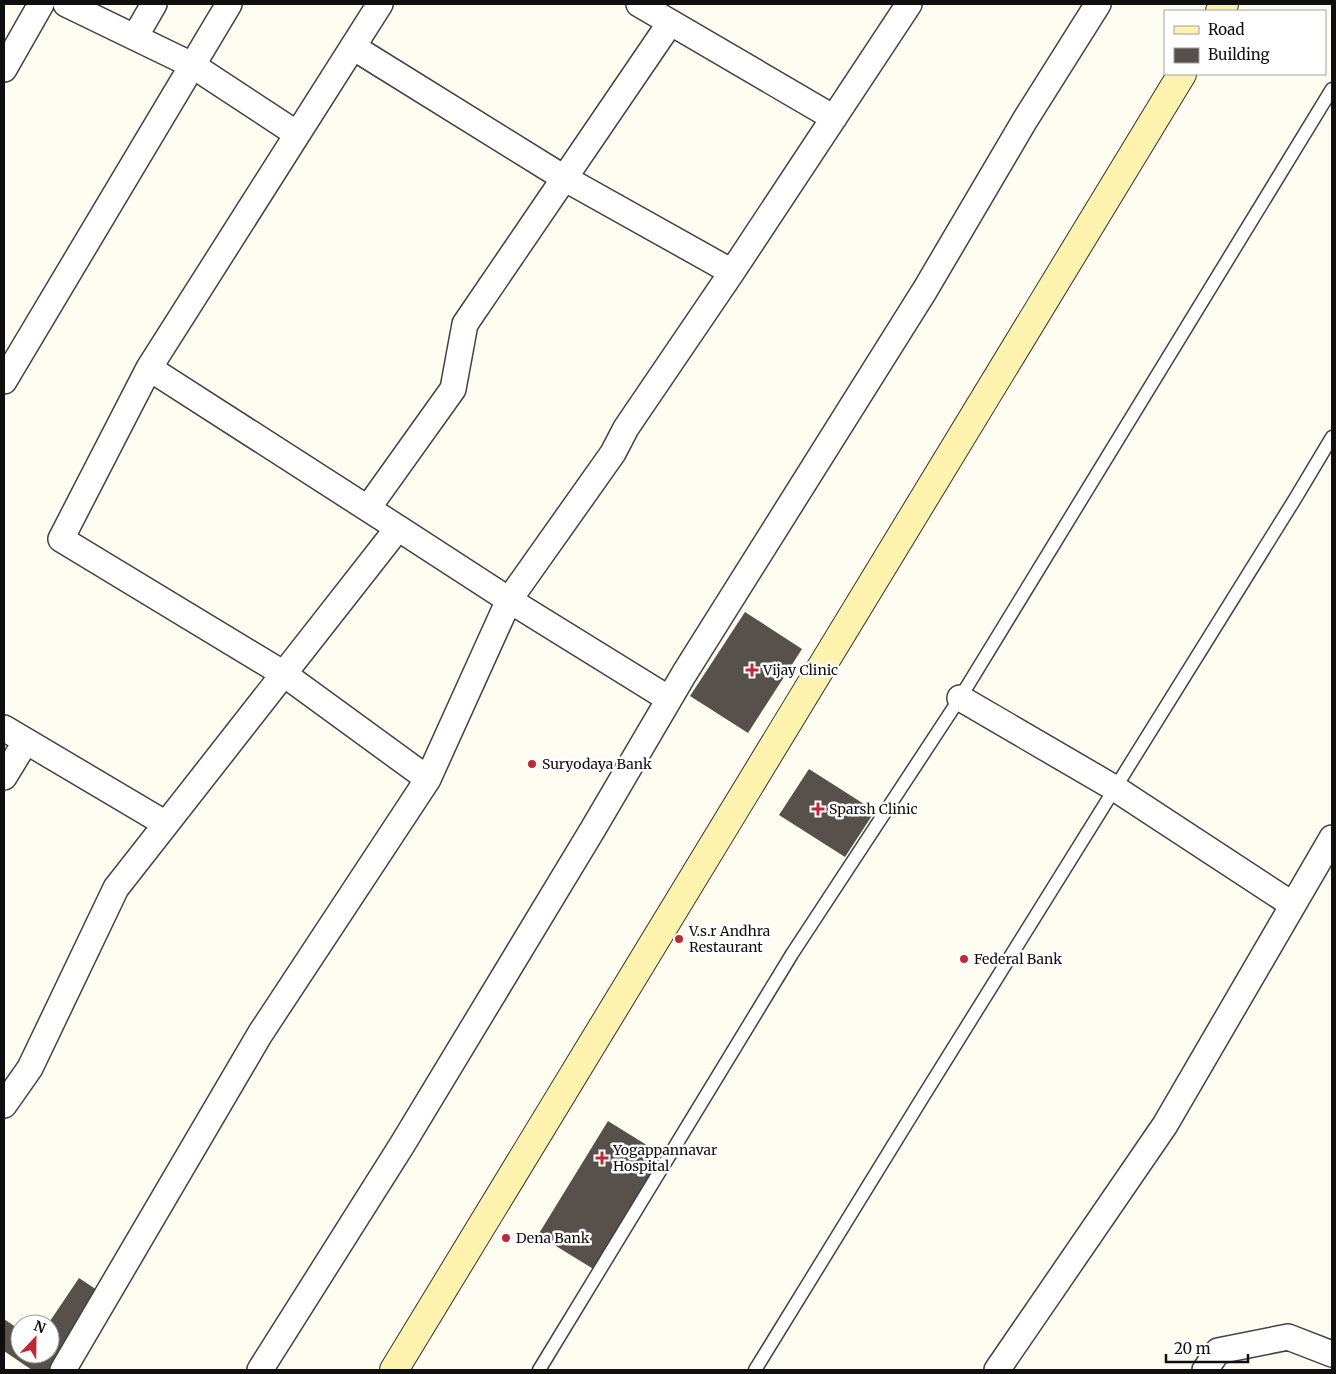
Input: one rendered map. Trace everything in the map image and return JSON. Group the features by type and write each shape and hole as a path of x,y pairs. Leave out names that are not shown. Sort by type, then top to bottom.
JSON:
{"street":[{"path":"4,68 41,4"},
{"path":"66,4 192,65 297,134"},
{"path":"135,37 154,4"},
{"path":"4,382 228,4"},
{"path":"380,4 149,368 61,539 284,674 428,779"},
{"path":"639,4 834,118"},
{"path":"63,1370 260,1034 428,779 509,600 613,453 626,428 732,272 909,4"},
{"path":"260,1370 407,1137 593,829 669,699 925,290 1025,120 1098,4"},
{"path":"368,508 453,389 465,324 670,23"},
{"path":"353,47 564,178 732,272"},
{"path":"394,1370 1181,75"},
{"path":"149,368 509,600 669,699"},
{"path":"4,1104 30,1068 116,888 398,528"},
{"path":"960,698 1116,789 1294,905"},
{"path":"4,728 166,824"},
{"path":"4,777 26,740"},
{"path":"997,1370 1165,1125 1332,838"},
{"path":"1205,1370 1218,1351 1288,1337 1332,1354"}],"lane":[{"path":"539,1370 792,954 960,698 1332,88"},
{"path":"755,1370 1296,499 1332,437"}],"building":[{"path":"745,612 802,649 748,733 690,696"},
{"path":"809,769 875,811 845,857 779,815"},
{"path":"608,1121 666,1157 595,1270 538,1235"},
{"path":"79,1278 103,1294 60,1359 60,1314 55,1314"},
{"path":"4,1319 10,1323 10,1355 4,1351"},
{"path":"23,1364 57,1364 53,1370 32,1370"}],"place":[{"name":"Vijay Clinic","path":"752,670"},
{"name":"Suryodaya Bank","path":"532,764"},
{"name":"Sparsh Clinic","path":"818,809"},
{"name":"V.s.r Andhra Restaurant","path":"679,939"},
{"name":"Federal Bank","path":"964,959"},
{"name":"Yogappannavar Hospital","path":"602,1158"},
{"name":"Dena Bank","path":"506,1238"}]}
